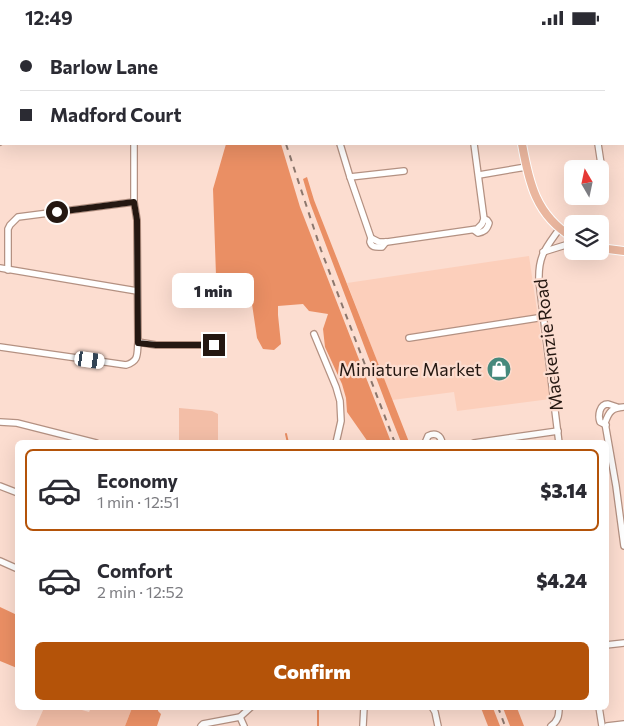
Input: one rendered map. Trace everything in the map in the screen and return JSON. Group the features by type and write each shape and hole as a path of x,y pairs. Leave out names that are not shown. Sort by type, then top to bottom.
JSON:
{"main road":[{"path":"522,145 529,181 536,198 544,211 564,231"},
{"path":"609,249 624,251"}],"street":[{"path":"0,347 126,365 133,363 137,358 137,220 134,202 134,145"},
{"path":"340,145 371,238 380,242 477,229 483,221 474,145"},
{"path":"598,145 600,160"},
{"path":"479,175 526,167"},
{"path":"350,177 404,171"},
{"path":"8,270 8,229 18,217 134,202"},
{"name":"Mackenzie Road","path":"560,228 543,252 539,263 560,440"},
{"path":"543,252 564,245"},
{"path":"0,269 137,291"},
{"path":"409,338 544,317"},
{"path":"314,334 340,401 340,421 337,440"},
{"path":"138,343 156,345 214,345"},
{"path":"606,425 600,422 599,416 603,406 608,404 621,407"},
{"path":"608,440 605,423 608,414 615,408 621,407"},
{"path":"0,422 17,423 84,440"},
{"path":"500,440 558,431"},
{"path":"426,440 428,436 433,434 438,435 442,440"},
{"path":"609,443 624,546"},
{"path":"616,486 624,485"},
{"path":"0,486 15,492"},
{"path":"0,561 15,568"},
{"path":"609,645 624,643"},
{"path":"201,726 240,717 248,710"},
{"path":"363,726 364,710"},
{"path":"434,710 438,726"},
{"path":"551,726 559,717 559,710"},
{"path":"599,710 602,726"},
{"path":"240,717 244,726"},
{"path":"607,726 624,724"}],"shaded area":[{"path":"226,145 281,145 300,207 390,440 367,440 347,412 342,384 325,347 323,329 328,314 309,311 303,304 278,306 281,344 274,350 263,349 257,338 252,304 217,304 213,189"},
{"path":"307,177 314,200 408,440 400,440 310,203 303,179"},
{"path":"529,256 550,399 457,411 454,392 392,400 347,283"},
{"path":"179,408 212,411 218,414 218,440 179,440"},
{"path":"0,607 15,614 15,667 0,661"},
{"path":"43,710 82,710 89,712 90,710 131,710 125,726 36,726"},
{"path":"131,710 158,710 161,714 157,726 125,726"},
{"path":"482,710 494,710 500,726 488,726"},
{"path":"504,710 518,710 524,726 510,726"}],"waterway":[{"path":"286,434 287,440"},
{"path":"318,710 318,726"}],"railway":[{"path":"286,145 321,250 394,440"},
{"path":"499,710 505,726"}],"place":[{"name":"Miniature Market","path":"499,369"}],"route":[{"path":"57,212 134,202 137,220 138,343 156,345 214,345"}]}
